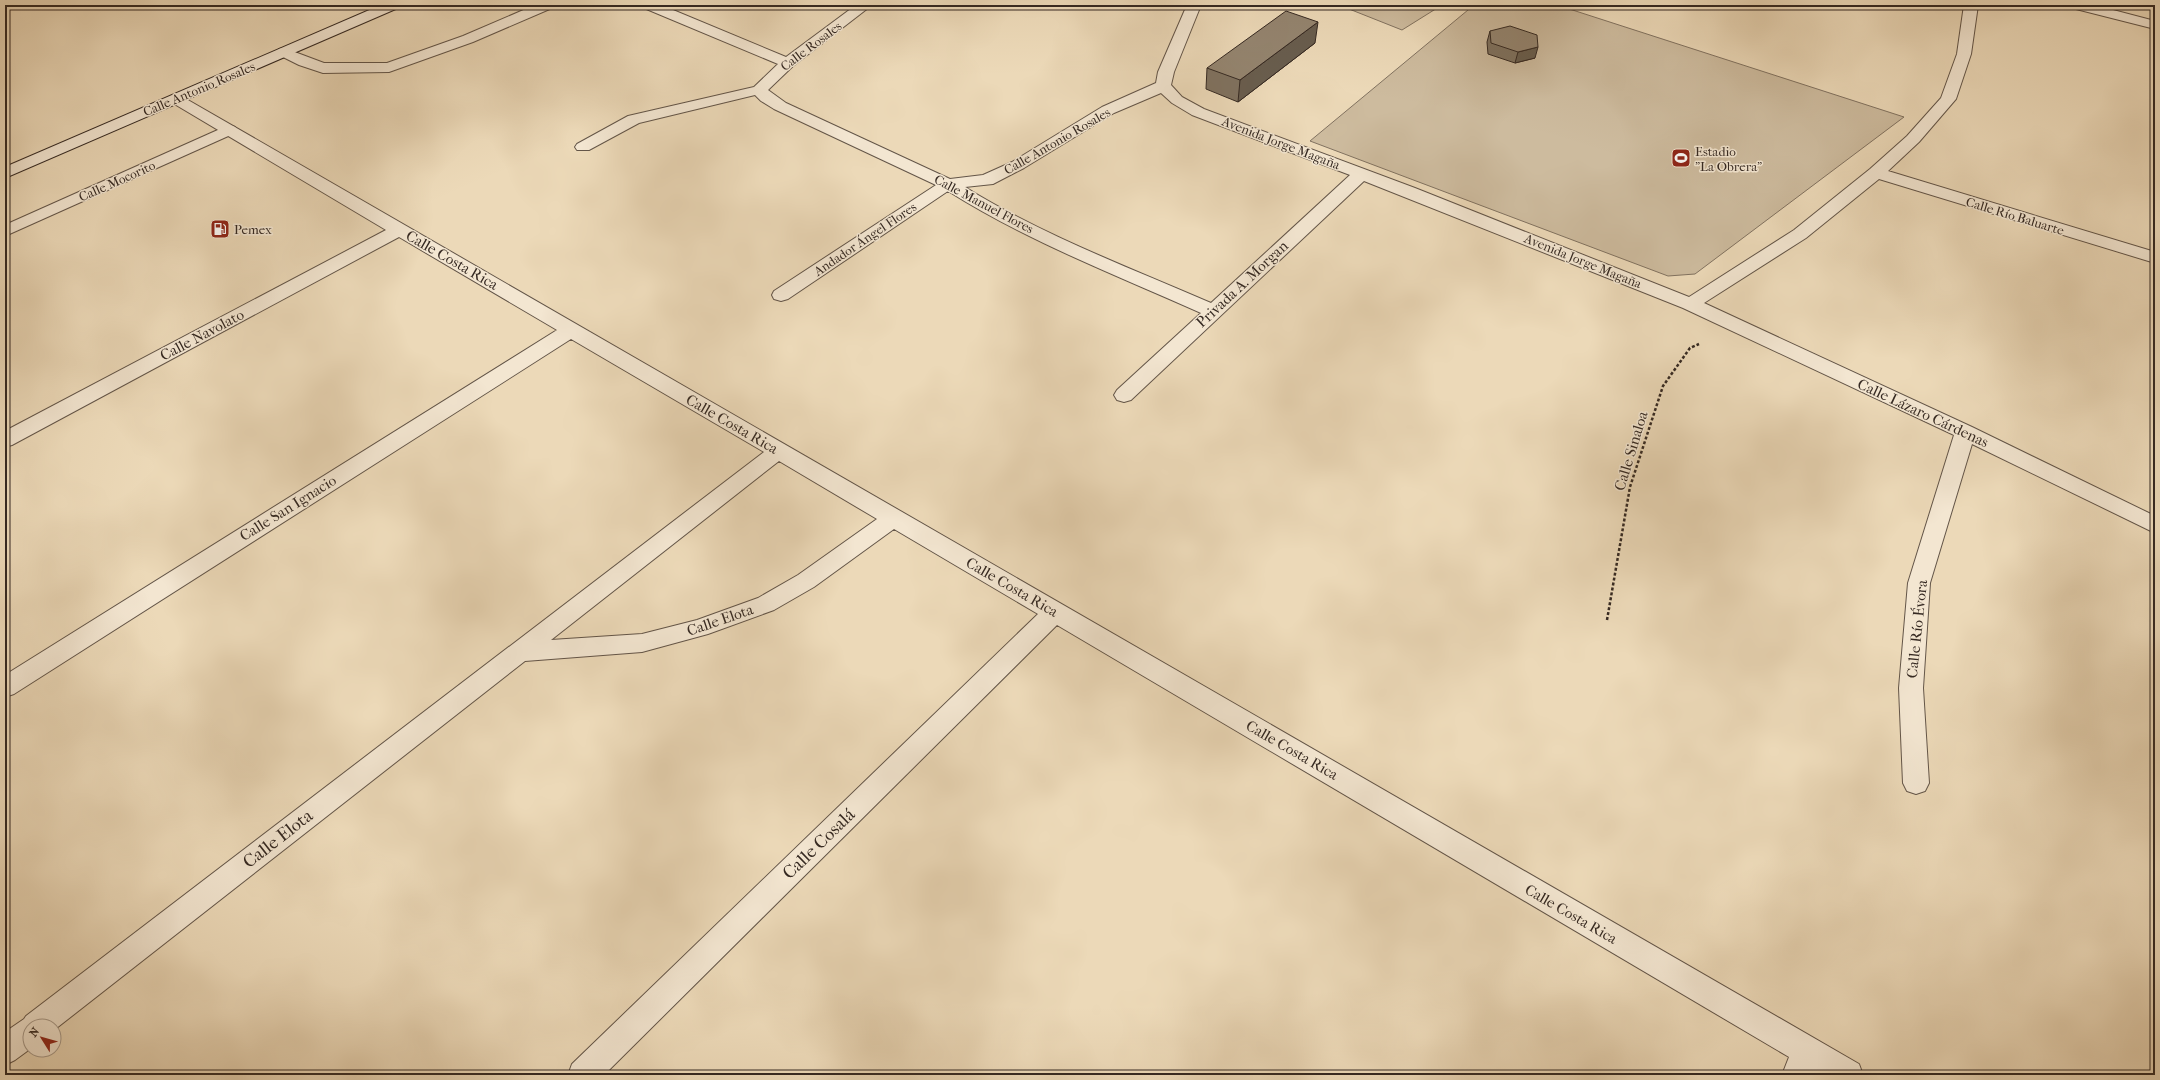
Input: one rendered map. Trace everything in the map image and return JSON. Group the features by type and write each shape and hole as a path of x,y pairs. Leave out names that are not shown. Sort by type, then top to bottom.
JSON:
{"street":[{"name":"Calle Antonio Rosales","path":"5,173 393,5"},
{"path":"284,52 304,62 323,68 389,67 468,39 547,5"},
{"path":"649,5 788,63"},
{"name":"Calle Rosales","path":"759,90 788,63 865,5"},
{"path":"1163,86 1166,72 1194,5"},
{"path":"1690,304 1800,234 1876,172 1913,139 1948,99 1964,54 1971,5"},
{"path":"2077,5 2155,25"},
{"name":"Calle Antonio Rosales","path":"948,184 988,180 1018,165 1108,110 1163,86"},
{"name":"Avenida Jorge Magaña","path":"1163,86 1177,100 1198,112 1361,174 1690,304"},
{"path":"583,147 634,119 759,90"},
{"name":"Calle Manuel Flores","path":"759,90 766,98 780,106 948,184 988,208 1073,250 1213,311"},
{"name":"Calle Costa Rica","path":"176,99 1055,612 1802,1063 1848,1075"},
{"name":"Calle Mocorito","path":"5,231 229,130"},
{"name":"Calle Río Baluarte","path":"1876,172 2155,258"},
{"name":"Privada A. Morgan","path":"1124,395 1361,174"},
{"name":"Andador Ángel Flores","path":"782,294 948,184"},
{"name":"Calle Navolato","path":"5,440 399,230"},
{"name":"Calle Lázaro Cárdenas","path":"1690,304 1965,432 2155,525"},
{"name":"Calle San Ignacio","path":"5,687 571,330"},
{"name":"Calle Río Évora","path":"1916,783 1911,688 1919,583 1965,432"},
{"name":"Calle Elota","path":"46,1018 779,451"},
{"name":"Calle Elota","path":"520,652 642,643 700,628 737,615 766,604 806,581 894,518"},
{"name":"Calle Cosalá","path":"583,1075 1055,612"},
{"path":"5,1050 22,1037"}],"path":[{"name":"Calle Sinaloa","path":"1607,620 1630,487 1664,386 1690,348 1737,325"}],"shaded area":[{"path":"1339,5 1442,5 1402,30"},
{"name":"Estadio \"La Obrera\"","path":"1474,5 1557,5 1904,117 1695,274 1668,276 1310,141"}],"building":[{"path":"1286,11 1318,22 1240,80 1207,68"},
{"path":"1510,26 1537,35 1538,47 1518,52 1491,43 1490,31"}],"place":[{"name":"Estadio \"La Obrera\"","path":"1681,158"},
{"name":"Pemex","path":"220,229"}]}
